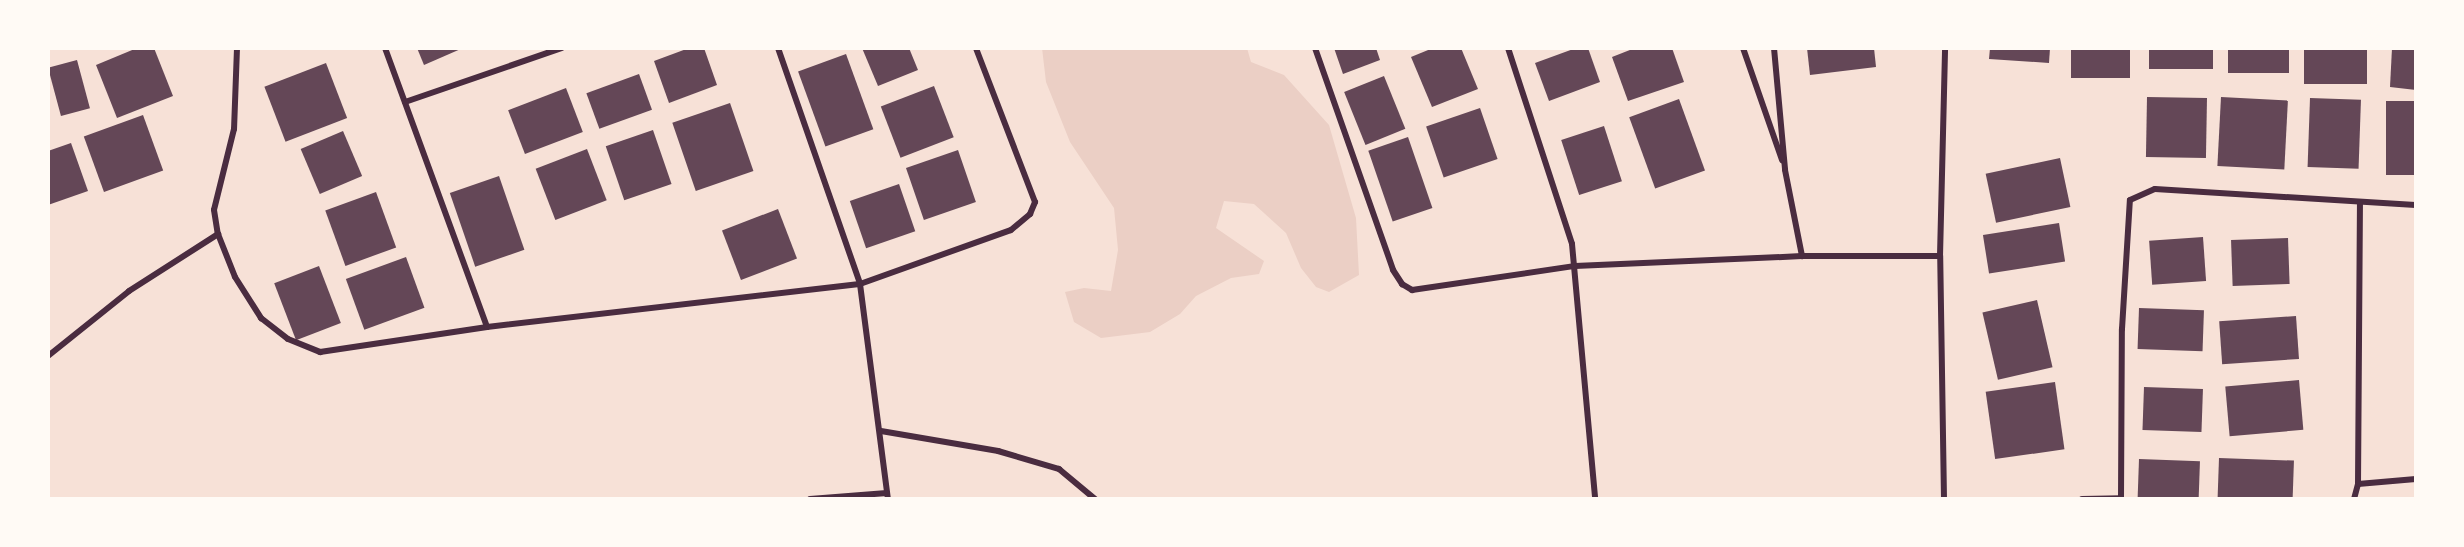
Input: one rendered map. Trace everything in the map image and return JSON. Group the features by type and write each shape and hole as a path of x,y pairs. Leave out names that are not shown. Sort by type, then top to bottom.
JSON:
{"street":[{"path":"237,48 234,129 214,210 218,234 235,277 261,318 304,348 320,352 487,327 860,284 1011,230 1030,214 1035,202 976,48"},
{"path":"386,48 487,327"},
{"path":"405,102 562,48"},
{"path":"778,48 860,284 888,496 810,499"},
{"path":"1315,48 1393,270 1402,284 1412,290 1575,266 1802,256 1940,256"},
{"path":"1508,48 1575,266 1595,499"},
{"path":"1743,48 1785,170"},
{"path":"1774,48 1785,170 1802,256"},
{"path":"1944,499 1940,256 1945,48"},
{"path":"2082,499 2121,499 2122,329 2130,200 2155,189 2416,205"},
{"path":"2354,499 2358,484 2360,203"},
{"path":"48,356 129,291 218,234"},
{"path":"881,431 998,451 1059,469 1095,499"},
{"path":"2358,484 2416,479"}],"shaded area":[{"path":"1042,48 1247,48 1251,62 1284,75 1329,125 1356,218 1359,275 1329,292 1316,287 1301,268 1286,233 1254,204 1224,201 1216,228 1264,261 1259,274 1231,278 1196,296 1180,314 1150,332 1101,338 1074,322 1065,292 1084,288 1111,291 1118,250 1114,208 1070,142 1046,82"}],"building":[{"path":"137,48 154,48 173,96 117,118 96,65"},
{"path":"417,48 463,48 424,65"},
{"path":"689,48 704,48 717,85 669,103 654,61"},
{"path":"862,48 909,48 918,70 878,86"},
{"path":"1334,48 1376,48 1380,60 1343,74"},
{"path":"1433,48 1461,48 1478,89 1432,107 1411,57"},
{"path":"1576,48 1588,48 1600,82 1549,101 1535,63"},
{"path":"1635,48 1672,48 1684,82 1628,101 1612,57"},
{"path":"1807,48 1874,48 1876,67 1810,75"},
{"path":"1990,48 2050,48 2049,63 1989,59"},
{"path":"2071,48 2130,48 2130,78 2071,78"},
{"path":"2149,48 2213,48 2213,69 2149,69"},
{"path":"2228,48 2289,48 2289,73 2228,73"},
{"path":"2304,48 2367,48 2367,84 2304,84"},
{"path":"2392,48 2416,48 2416,90 2390,87"},
{"path":"846,54 873,129 825,147 798,71"},
{"path":"77,60 90,108 61,116 48,68"},
{"path":"326,63 347,118 286,142 264,87"},
{"path":"639,74 652,110 599,129 586,93"},
{"path":"1384,76 1405,129 1365,145 1344,92"},
{"path":"934,86 954,137 900,158 881,106"},
{"path":"566,88 583,132 525,154 508,110"},
{"path":"2147,97 2207,98 2206,158 2146,157"},
{"path":"2221,97 2288,101 2284,169 2217,166"},
{"path":"2310,98 2361,100 2359,169 2308,167"},
{"path":"1679,99 1705,170 1655,189 1629,117"},
{"path":"2386,101 2416,101 2416,175 2386,175"},
{"path":"730,103 753,171 696,191 672,123"},
{"path":"1480,108 1498,159 1444,178 1426,127"},
{"path":"143,115 163,170 104,192 84,137"},
{"path":"1604,126 1622,181 1579,195 1561,140"},
{"path":"653,130 672,184 624,200 606,146"},
{"path":"343,131 362,176 320,194 301,149"},
{"path":"1408,137 1432,208 1393,222 1368,151"},
{"path":"71,143 88,191 48,205 48,151"},
{"path":"587,149 607,200 555,220 536,169"},
{"path":"958,150 976,202 924,220 906,168"},
{"path":"2060,158 2070,207 1996,223 1986,174"},
{"path":"499,176 524,250 475,267 450,193"},
{"path":"899,184 915,231 866,248 850,201"},
{"path":"376,192 396,247 345,266 325,210"},
{"path":"778,209 797,258 741,280 722,231"},
{"path":"2059,223 2065,262 1989,274 1983,235"},
{"path":"2203,237 2206,281 2152,285 2149,241"},
{"path":"2288,238 2290,284 2233,286 2231,240"},
{"path":"406,257 424,308 364,330 346,279"},
{"path":"319,266 341,323 296,340 274,283"},
{"path":"2037,300 2053,367 1998,380 1982,313"},
{"path":"2139,308 2204,310 2203,351 2138,349"},
{"path":"2296,316 2299,359 2222,364 2219,321"},
{"path":"2299,380 2303,430 2230,436 2225,386"},
{"path":"2055,382 2064,449 1995,459 1986,392"},
{"path":"2144,387 2203,389 2201,432 2142,430"},
{"path":"2219,458 2294,461 2293,499 2218,499"},
{"path":"2139,459 2200,461 2199,499 2138,499"}]}
